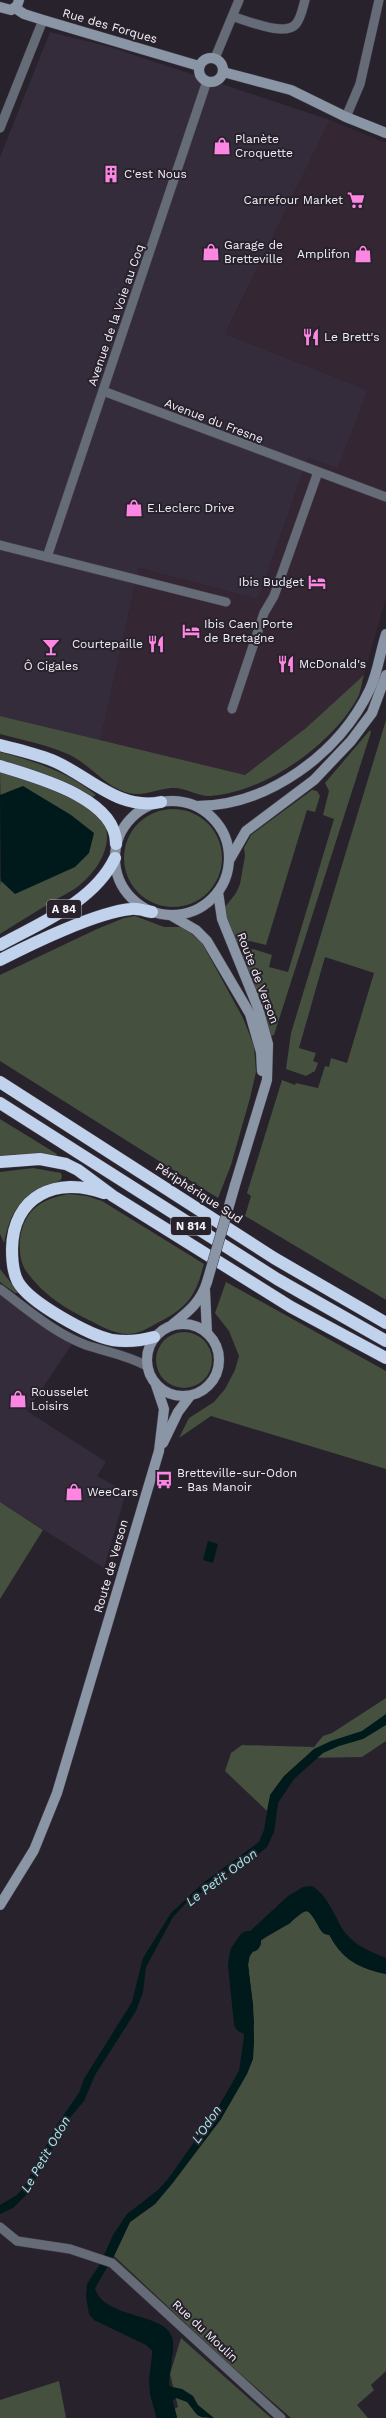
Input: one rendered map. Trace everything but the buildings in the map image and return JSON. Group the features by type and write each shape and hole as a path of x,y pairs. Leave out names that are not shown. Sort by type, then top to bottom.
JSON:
{"highway":[{"path":"0,745 55,762 108,793 127,801 149,805 161,802"},
{"path":"0,766 41,779 82,798 105,816 113,828 116,844"},
{"name":"A 84","path":"0,945 83,897 101,879 115,858"},
{"name":"A 84","path":"0,960 50,937 106,915 133,909 152,912"},
{"name":"Périphérique Sud","path":"0,1082 274,1258 386,1323"},
{"name":"N 814","path":"0,1104 277,1279 386,1342"},
{"path":"0,1162 40,1159 66,1164 78,1170 113,1196 291,1307 386,1358"},
{"path":"113,1196 95,1190 62,1187 48,1190 36,1196 25,1209 17,1222 13,1235 14,1266 18,1282 39,1302 74,1324 95,1334 125,1341 142,1341 154,1337"}],"main road":[{"path":"0,7 6,11 17,4"},
{"name":"Rue des Forques","path":"17,4 24,14 199,66"},
{"path":"206,58 215,58 221,63 223,72 218,80 207,81 200,75 199,66 206,58"},
{"path":"223,72 291,90 346,117 386,133"},
{"path":"195,806 233,802 258,794 277,784 316,756 339,736 365,700 371,687 386,634"},
{"path":"229,861 246,831 314,780 351,741 372,713 386,675"},
{"path":"161,802 184,802 195,806 212,817 224,834 228,847 229,861 226,877 218,892 198,909 172,916 152,912 132,900 125,891 118,876 115,858 116,844 121,832 133,817 149,806 161,802"},
{"name":"Route de Verson","path":"172,1325 190,1311 199,1300 206,1284 269,1070 268,1044 264,1025 222,919 218,892"},
{"name":"Route de Verson","path":"172,916 196,930 207,941 250,1014 261,1052 262,1097"},
{"name":"Route de Verson","path":"206,1284 205,1317 207,1333"},
{"path":"184,1324 196,1326 207,1333 215,1343 219,1356 218,1369 212,1381 202,1391 190,1396 178,1396 166,1392 156,1385 147,1366 146,1356 154,1337 172,1325 184,1324"},
{"name":"Route de Verson","path":"156,1385 164,1409 159,1451"},
{"name":"Route de Verson","path":"0,1905 34,1850 57,1793 159,1451 178,1412 190,1396"}],"street":[{"path":"215,58 228,23 234,17 239,0"},
{"path":"234,17 280,30 291,29 298,22 305,0"},
{"path":"346,117 360,84 379,0"},
{"path":"0,128 43,20"},
{"name":"Avenue de la Voie au Coq","path":"46,557 207,81"},
{"name":"Avenue du Fresne","path":"103,392 386,497"},
{"path":"232,710 264,613 274,596 318,472"},
{"path":"0,545 226,602"},
{"path":"0,1289 42,1321 68,1337 86,1345 130,1357 147,1366"},
{"name":"Rue du Moulin","path":"0,2227 17,2241 70,2249 112,2263 281,2418"}],"shaded area":[{"path":"50,32 110,47 330,120 225,334 368,390 338,468 308,458 258,599 139,568 100,741 0,716 0,157"},
{"path":"330,120 386,143 386,598 364,675 306,728 245,775 100,741 139,568 258,599 308,458 338,468 368,390 225,334"},
{"path":"364,675 359,695 348,713 333,731 296,762 275,775 232,793 206,796 182,789 172,788 143,794 131,794 110,785 77,759 62,751 0,734 0,716 245,775 306,728"},
{"path":"386,720 386,1300 245,1216 251,1196 247,1193 282,1080 295,1085 296,1083 318,1088 325,1066 329,1067 331,1058 347,1063 374,973 325,957 299,1048 316,1053 313,1061 318,1063 315,1071 306,1076 286,1069 291,1033"},
{"path":"370,730 371,732 274,1035 269,1037 266,1019 242,954 244,951 253,949 272,955 269,967 288,972 334,819 323,815 329,791 325,783"},
{"path":"0,752 50,768 74,780 96,795 91,798 0,760"},
{"path":"0,771 25,779 59,793 90,810 100,819 106,828 107,836 105,851 102,858 98,865 83,882 71,891 0,934 0,886 2,869"},
{"path":"312,790 317,791 320,796 315,812 307,810 266,945 250,941 237,944 227,919 225,907 236,893 240,884 245,856 244,848 251,835"},
{"path":"173,809 192,813 208,823 218,839 222,858 218,877 208,893 192,903 173,907 154,903 138,893 128,877 124,858 128,839 138,823 154,813"},
{"path":"135,916 164,927 184,927 202,943 243,1018 254,1046 256,1072 250,1098 231,1165 218,1198 0,1061 0,975 97,929 124,918"},
{"path":"0,1119 57,1154 56,1157 16,1154 0,1158"},
{"path":"33,1168 61,1173 61,1180 38,1191 22,1202 12,1217 4,1243 0,1234 0,1172"},
{"path":"69,1194 87,1196 102,1201 204,1264 195,1291 186,1304 172,1315 146,1329 137,1333 123,1334 105,1328 74,1312 48,1295 33,1280 22,1264 20,1255 20,1239 22,1229 25,1220 30,1213 42,1203 59,1196"},
{"path":"0,1269 19,1293 15,1293 0,1282"},
{"path":"226,1282 386,1371 386,1469 211,1416 179,1438 189,1418 214,1402 225,1389 235,1370 239,1356 229,1331 215,1313"},
{"path":"0,1289 72,1344 27,1411 106,1462 97,1476 126,1492 104,1568 0,1502"},
{"path":"184,1332 195,1334 204,1340 210,1349 212,1360 210,1371 204,1380 195,1386 184,1388 173,1386 164,1380 158,1371 156,1360 158,1349 164,1340 173,1334"},
{"path":"0,1502 43,1530 0,1599"},
{"path":"386,1698 386,1741 362,1757 305,1758 286,1775 276,1787 269,1802 267,1811 225,1771 231,1753 242,1745 314,1747 323,1736 332,1733"},
{"path":"307,1900 313,1900 332,1938 347,1957 370,1970 386,1974 386,2371 371,2385 374,2390 357,2405 368,2418 291,2418 228,2363 114,2256 130,2222 155,2204 221,2119 254,2043 253,2005 247,1958 260,1941 285,1926"},
{"path":"181,2338 271,2418 157,2418 178,2407 170,2374"},
{"path":"59,2381 66,2418 0,2418 0,2400"}],"water":[{"path":"23,786 71,815 94,833 89,853 75,867 15,894 1,881 0,795"},
{"path":"208,1541 218,1544 213,1563 203,1560"},
{"name":"Le Petit Odon","path":"386,1714 386,1725 363,1739 339,1746 323,1753 294,1779 278,1803 274,1832 267,1847 186,1903 173,1917 146,1967 143,1992 136,2011 95,2075 84,2101 67,2121 28,2193 13,2208 0,2214 0,2205 17,2195 24,2187 58,2123 79,2093 84,2079 132,2002 143,1958 171,1913 203,1883 259,1842 264,1830 270,1795 284,1776 314,1749 331,1741 362,1731"},
{"path":"312,1886 324,1897 340,1925 354,1942 386,1958 386,1974 369,1970 356,1964 338,1949 331,1939 312,1900 303,1903 285,1926 265,1937 251,1949 247,1958 253,2005 254,2043 253,2059 247,2074 221,2119 172,2184 155,2204 130,2222 114,2256 95,2288 100,2298 109,2305 121,2311 158,2323 167,2329 172,2337 173,2343 168,2374 168,2386 182,2389 193,2396 198,2405 214,2418 198,2415 187,2402 176,2398 172,2401 171,2410 175,2418 170,2418 165,2404 162,2372 158,2356 146,2345 94,2320 89,2314 86,2297 87,2284 100,2264 113,2235 127,2214 158,2190 168,2179 216,2111 239,2071 244,2037 237,1957 246,1935 288,1896 303,1887"}],"waterway":[{"name":"L'Odon","path":"283,1916 298,1904 310,1902 315,1904 329,1925"},
{"name":"L'Odon","path":"244,2023 238,1965 240,1953 248,1941 251,1942"},
{"name":"L'Odon","path":"160,2341 163,2348 159,2381 160,2393 167,2418"}],"place":[{"name":"Planète Croquette","path":"222,146"},
{"name":"C'est Nous","path":"111,174"},
{"name":"Carrefour Market","path":"356,200"},
{"name":"Garage de Bretteville","path":"211,252"},
{"name":"Amplifon","path":"363,254"},
{"name":"Le Brett's","path":"311,337"},
{"name":"E.Leclerc Drive","path":"134,508"},
{"name":"Ibis Budget","path":"317,582"},
{"name":"Ibis Caen Porte de Bretagne","path":"191,631"},
{"name":"Courtepaille","path":"156,644"},
{"name":"Ô Cigales","path":"51,647"},
{"name":"McDonald's","path":"286,664"},
{"name":"Rousselet Loisirs","path":"18,1399"},
{"name":"Bretteville-sur-Odon - Bas Manoir","path":"164,1480"},
{"name":"WeeCars","path":"74,1492"}]}
